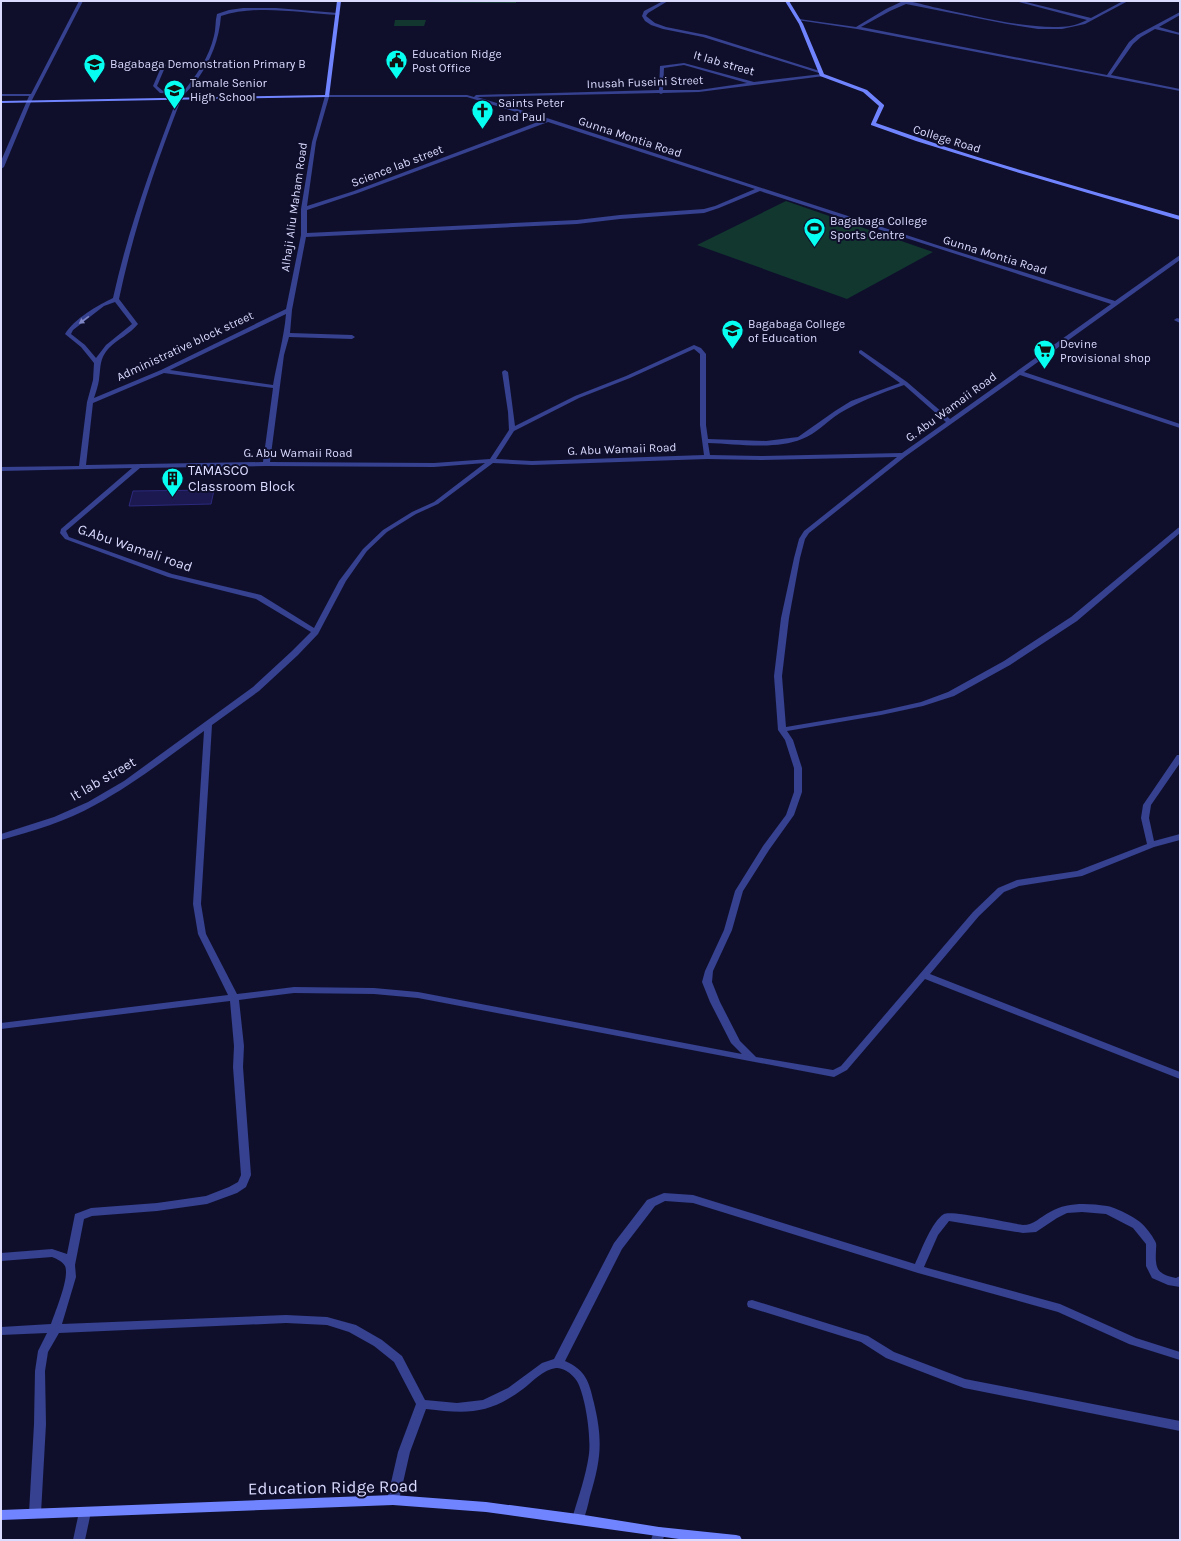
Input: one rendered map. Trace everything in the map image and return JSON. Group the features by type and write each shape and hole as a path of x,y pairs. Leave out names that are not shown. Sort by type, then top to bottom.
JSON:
{"street":[{"path":"1,167 32,95 81,1"},
{"name":"Alhaji Aliu Maham Road","path":"266,464 281,355 287,335 288,310 304,235 304,209 314,142 327,96 339,1"},
{"path":"666,1 646,12 644,16 647,20 665,28 704,36 821,73"},
{"path":"787,1 799,20 821,73"},
{"path":"1017,1 1090,20"},
{"path":"857,28 906,2 958,15 1026,25 1071,27 1090,20 1126,1"},
{"path":"82,468 90,402 96,380 97,363 102,353 108,346 132,328 135,324 116,299 121,270 141,205 179,99 190,88 208,58 216,38 218,17 220,14 257,10 338,14"},
{"path":"1108,76 1131,43 1180,13"},
{"path":"799,20 857,28 1180,90"},
{"path":"1154,28 1180,34"},
{"path":"164,64 155,86 162,92 184,93"},
{"name":"It lab street","path":"661,93 662,67 674,64 684,64 757,84"},
{"name":"Inusah Fuseini Street","path":"467,96 705,91 821,73"},
{"name":"College Road","path":"821,73 865,90 882,106 873,124 885,129 1015,170 1180,218"},
{"path":"1,95 32,95"},
{"name":"Gunna Montia Road","path":"1,102 327,96 467,96 548,120 1115,303"},
{"name":"Science lab street","path":"304,209 356,192 548,120"},
{"path":"304,235 570,223 620,217 685,213 717,207 759,189"},
{"name":"G. Abu Wamaii Road","path":"1,469 266,464 434,465 492,462 532,463 707,457 762,458 904,455 1180,257"},
{"path":"97,363 83,346 68,334 71,329 102,305 116,299"},
{"name":"Administrative block street","path":"90,402 163,370 288,310"},
{"path":"287,335 352,337"},
{"path":"492,462 512,430 577,397 628,377 694,347 699,349 703,354 703,425 707,457"},
{"path":"861,352 905,383 950,422"},
{"path":"163,370 276,387"},
{"path":"505,372 512,430"},
{"path":"1018,372 1180,426"},
{"path":"705,441 762,442 785,441 801,437 822,421 860,399 905,383"},
{"path":"753,1059 736,1043 715,1002 707,982 709,971 728,930 739,891 766,848 790,815 798,792 798,768 789,740 782,730 778,676 786,618 802,539 806,532 833,509 904,455"},
{"name":"It lab street","path":"1,837 57,819 91,804 127,783 256,689 295,653 315,632 343,581 365,550 385,531 414,513 436,503 492,462"},
{"name":"G.Abu Wamali road","path":"139,466 63,530 63,534 67,538 170,576 258,597 315,632"},
{"path":"782,730 881,713 923,704 951,694 1007,663 1074,619 1180,529"},
{"path":"35,1513 40,1431 40,1371 43,1351 55,1330 71,1277 70,1265 79,1217 91,1212 157,1207 207,1200 234,1190 242,1184 246,1175 238,1067 239,1046 234,997 202,934 197,904 208,724"},
{"path":"1151,845 1145,818 1148,805 1180,757"},
{"path":"1,1026 294,990 374,991 418,995 834,1074 844,1068 976,914 1001,890 1017,883 1079,874 1151,845 1180,837"},
{"path":"924,975 1180,1076"},
{"path":"558,1363 618,1246 651,1203 664,1197 693,1199 918,1269 1060,1308 1133,1341 1180,1356"},
{"path":"918,1269 934,1233 947,1217 1023,1229 1032,1229 1053,1215 1066,1209 1082,1208 1108,1210 1137,1225 1151,1243 1150,1265 1153,1273 1162,1280 1178,1283 1180,1280"},
{"path":"1,1257 52,1253 62,1256 70,1265"},
{"path":"752,1304 864,1339 890,1355 964,1383 1180,1426"},
{"path":"1,1331 55,1330 286,1319 327,1321 352,1328 378,1343 398,1359 422,1404 404,1452 393,1500"},
{"path":"422,1404 457,1408 485,1405 512,1391 546,1366 558,1363 572,1368 581,1377 594,1427 595,1446 594,1459 578,1519"},
{"name":"Education Ridge Road","path":"1,1515 393,1500 486,1507 578,1519 658,1536 736,1540"},
{"path":"79,1540 85,1512"}],"green space":[{"path":"516,1 516,3 397,2"},
{"path":"395,20 426,20 424,26 394,26"},
{"name":"Bagabaga College Sports Centre","path":"786,201 933,252 847,299 697,245"}],"building":[{"name":"TAMASCO Classroom Block","path":"214,490 211,504 129,506 133,491"}],"place":[{"name":"Education Ridge Post Office","path":"396,80"},
{"name":"Bagabaga Demonstration Primary B","path":"94,84"},
{"name":"Tamale Senior High School","path":"175,110"},
{"name":"Saints Peter and Paul","path":"483,130"},
{"name":"Bagabaga College Sports Centre","path":"815,248"},
{"name":"Bagabaga College of Education","path":"733,350"},
{"name":"Devine Provisional shop","path":"1045,370"},
{"name":"TAMASCO Classroom Block","path":"172,498"}]}
